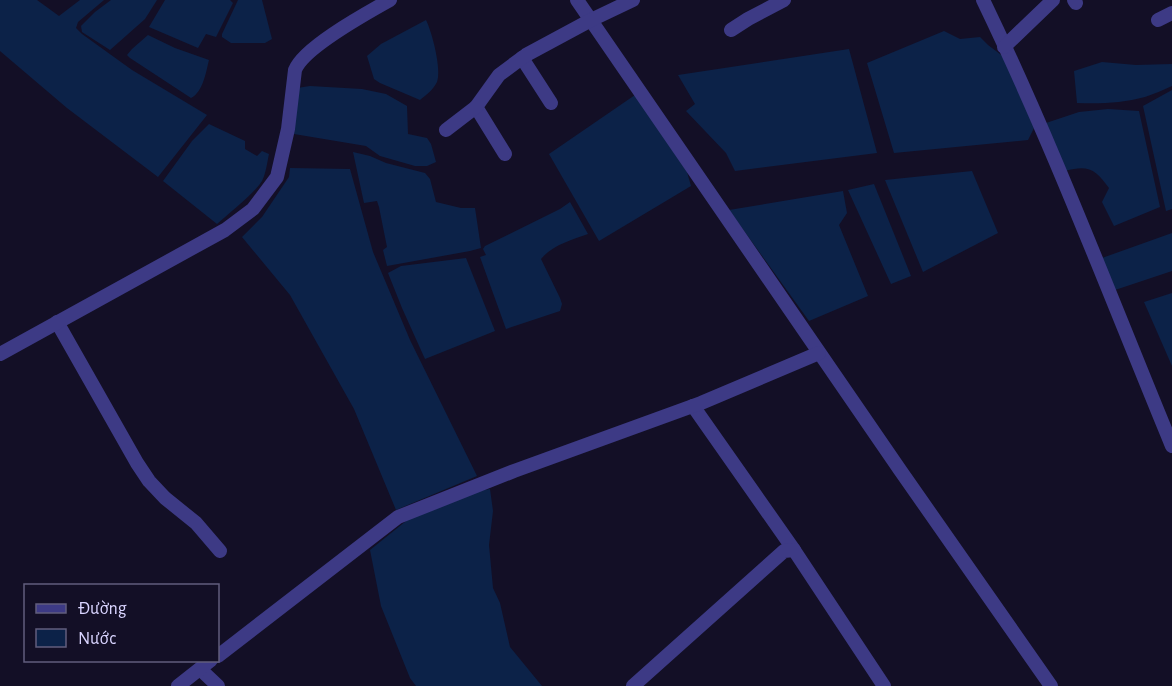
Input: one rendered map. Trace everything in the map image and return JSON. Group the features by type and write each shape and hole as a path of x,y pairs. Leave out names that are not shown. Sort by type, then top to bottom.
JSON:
{"street":[{"path":"577,0 1051,686"},
{"path":"446,130 476,107 499,75 522,58 633,0"},
{"path":"731,30 784,0"},
{"path":"1004,46 1053,0"},
{"path":"0,354 225,230 253,209 277,177 288,129 297,64 337,31 387,1"},
{"path":"984,1 1094,254 1172,446"},
{"path":"1158,20 1172,13"},
{"path":"522,58 551,103"},
{"path":"476,107 505,154"},
{"path":"57,322 149,481 165,498 196,523 220,551"},
{"path":"219,655 398,517 514,471 693,406 819,353"},
{"path":"693,406 794,550 884,686"},
{"path":"633,686 784,551 794,550"},
{"path":"178,686 206,665 218,686"}],"water":[{"path":"0,0 37,0 59,16 80,0 104,0 78,22 76,28 132,70 207,115 158,177 67,108 0,51"},
{"path":"111,0 157,0 145,19 110,50 82,32 81,26"},
{"path":"165,0 230,0 233,3 216,37 206,34 198,48 149,27"},
{"path":"238,0 262,0 272,39 265,43 231,43 222,37"},
{"path":"426,20 436,51 438,76 434,87 420,100 374,79 367,56 381,44"},
{"path":"944,31 960,39 980,37 1004,57 1034,128 1028,140 894,153 867,63"},
{"path":"148,35 209,60 203,81 191,98 127,55"},
{"path":"849,49 877,153 735,171 726,153 686,111 695,104 678,75"},
{"path":"1102,62 1136,65 1172,64 1172,86 1128,101 1077,103 1074,71"},
{"path":"310,86 362,89 386,94 407,106 408,134 427,138 436,162 427,166 415,166 380,156 366,146 294,134 297,88"},
{"path":"1172,90 1172,209 1166,211 1143,106"},
{"path":"635,95 687,172 691,186 599,241 549,154"},
{"path":"1108,109 1139,111 1160,207 1114,226 1102,202 1109,188 1091,170 1080,168 1065,171 1046,123 1079,112"},
{"path":"209,124 245,141 245,149 257,156 262,151 269,154 262,181 217,224 163,181 192,141"},
{"path":"353,152 425,173 430,179 436,202 461,208 475,208 481,248 387,266 383,250 387,247 379,207 377,201 364,203"},
{"path":"290,168 350,169 373,252 410,340 477,476 396,510 354,409 290,295 242,237 262,217 289,177"},
{"path":"972,171 998,233 923,272 885,180"},
{"path":"874,184 911,276 891,284 848,190"},
{"path":"843,191 847,213 839,225 868,296 809,321 729,210"},
{"path":"570,202 588,234 556,247 541,259 560,298 562,304 560,311 506,329 480,257 486,255 483,249"},
{"path":"1172,233 1172,271 1115,290 1102,258"},
{"path":"466,258 495,331 425,359 388,273 401,266"},
{"path":"1172,293 1172,366 1144,302"},
{"path":"490,489 493,511 489,545 493,588 500,603 510,647 542,686 416,686 410,678 381,606 370,550 411,517 457,495"}]}
